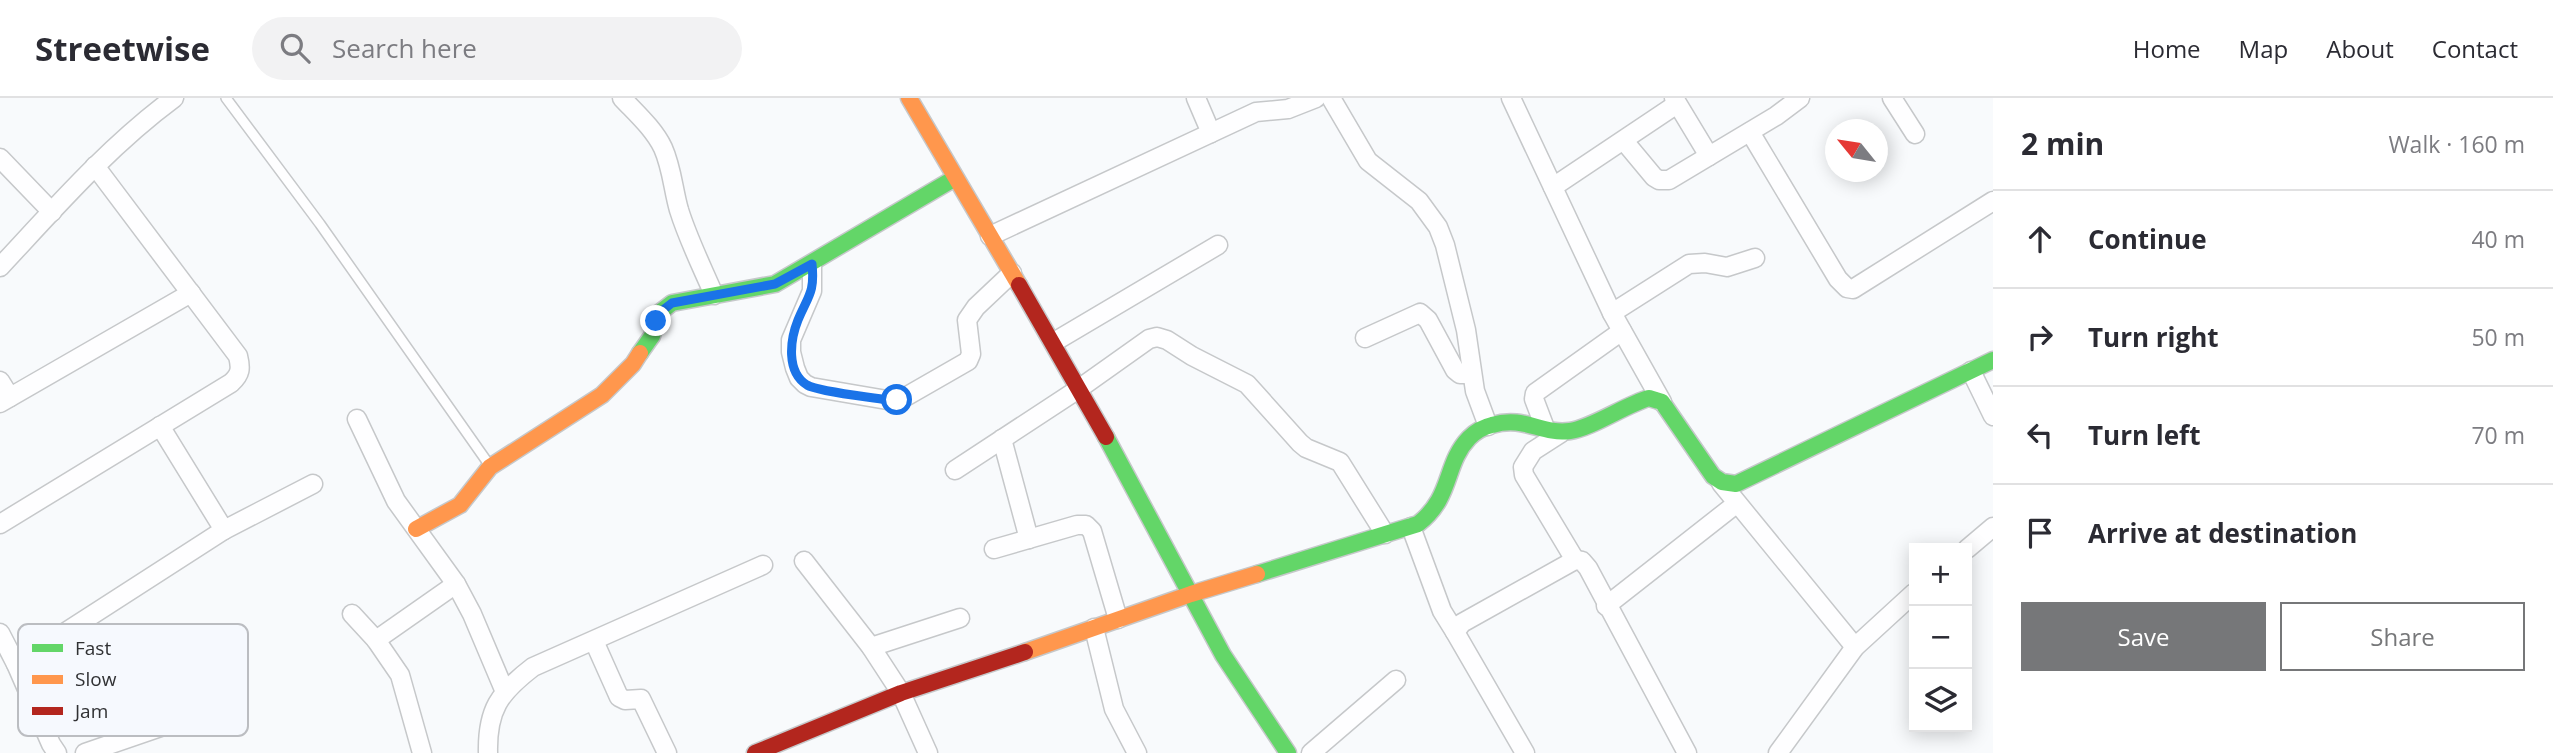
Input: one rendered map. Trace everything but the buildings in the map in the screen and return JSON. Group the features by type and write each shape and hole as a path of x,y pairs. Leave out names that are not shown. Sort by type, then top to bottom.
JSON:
{"street":[{"path":"0,267 95,166 174,98"},
{"path":"622,98 654,132 663,147 683,223 714,295"},
{"path":"1196,98 1211,133"},
{"path":"990,236 1256,112 1288,109 1316,98"},
{"path":"1331,98 1368,161 1419,201 1438,227 1466,330 1475,391 1488,426"},
{"path":"1511,98 1612,313 1662,402 1713,476 1855,647"},
{"path":"1624,141 1659,180 1669,180 1776,117 1800,98"},
{"path":"1892,98 1915,134"},
{"path":"914,100 955,178 1080,388 1223,655 1288,753"},
{"path":"1553,187 1624,141 1675,101 1709,156"},
{"path":"1750,132 1838,279 1847,288 1853,289 1993,201"},
{"path":"0,158 52,212"},
{"path":"0,524 231,383 238,377 241,367 238,356 95,166"},
{"path":"416,529 460,505 490,467 602,395 645,347 664,307 672,303 775,284 955,178"},
{"path":"1054,342 1218,245"},
{"path":"1612,313 1689,264 1705,263 1727,267 1755,258"},
{"path":"812,264 812,291 791,340 791,352 799,378 811,387 887,400 907,396 968,360 971,354 967,320 976,307 1012,273"},
{"path":"0,381 5,400 191,293"},
{"path":"1365,338 1420,313 1428,320 1455,370 1460,374 1471,374"},
{"path":"1553,430 1534,400 1535,393 1622,331"},
{"path":"955,470 1149,339 1157,337 1247,384 1300,443 1340,463 1385,534"},
{"path":"1721,483 1740,482 1993,360"},
{"path":"1971,371 1993,416"},
{"path":"755,753 901,693 1191,594 1411,527 1430,518 1442,499 1458,452 1466,442 1488,426 1507,420 1520,420 1553,430 1587,427 1642,400 1649,398 1662,402"},
{"path":"357,419 387,486 456,584 472,614 505,692"},
{"path":"160,426 224,530"},
{"path":"1553,430 1533,451 1523,467 1524,475 1574,561"},
{"path":"1002,439 1029,539"},
{"path":"78,624 224,530 313,484"},
{"path":"1606,606 1736,504"},
{"path":"994,549 1077,525 1086,525 1092,531 1118,619"},
{"path":"1411,527 1442,611 1525,753"},
{"path":"1972,545 1993,527"},
{"path":"804,561 871,646 901,693 928,753"},
{"path":"1455,632 1462,623 1574,561 1583,561 1687,753"},
{"path":"488,753 490,720 495,706 505,692 533,667 763,565"},
{"path":"376,640 456,584"},
{"path":"1778,753 1855,647 1909,598"},
{"path":"352,614 376,640 400,675 422,753"},
{"path":"871,646 960,618"},
{"path":"1094,628 1114,709 1137,753"},
{"path":"0,633 18,669"},
{"path":"594,641 619,697 625,701 641,699 667,753"},
{"path":"1311,753 1396,680"},
{"path":"48,736 57,753"},
{"path":"85,753 134,736"}],"lane":[{"path":"226,98 320,224 490,467"}],"traffic: fast":[{"path":"640,353 652,336 659,313 672,303 775,284 955,178"},
{"path":"1257,574 1418,524 1437,503 1461,448 1482,428 1514,422 1550,430 1570,431 1588,426 1649,398 1662,402 1713,476 1722,482 1736,484 1993,360"},
{"path":"1106,437 1223,655 1288,753"}],"traffic: slow":[{"path":"909,98 1019,285"},
{"path":"416,529 460,505 490,467 602,395 633,364 640,353"},
{"path":"1025,652 1257,574"}],"traffic: jam":[{"path":"1019,285 1106,437"},
{"path":"755,753 901,693 1025,652"}],"route":[{"path":"656,321 664,307 672,303 775,284 812,264 812,291 791,340 791,352 799,378 811,387 897,400"}]}
